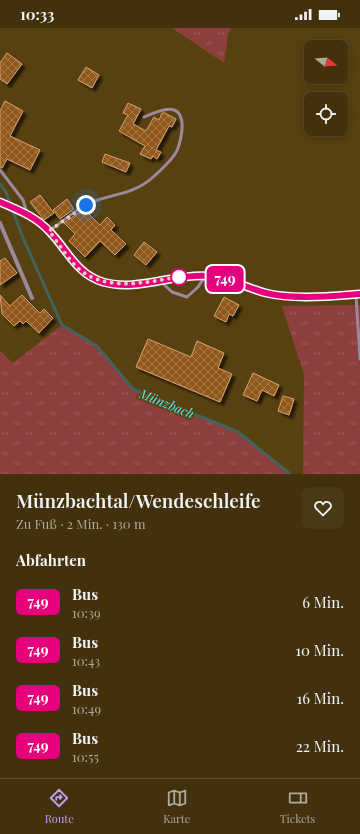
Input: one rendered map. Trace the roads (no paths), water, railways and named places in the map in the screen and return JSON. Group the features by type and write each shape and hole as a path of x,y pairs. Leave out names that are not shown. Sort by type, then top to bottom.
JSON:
{"street":[{"path":"1,202 26,213 49,231 80,269 103,282 128,285 187,276 205,276 231,280 266,293 288,296 358,294"},
{"path":"0,223 32,298"}],"lane":[{"path":"49,231 86,205 139,188 151,179 176,153 181,137 182,127 179,114 176,110 165,108 144,117"},
{"path":"0,170 24,200 26,213"},
{"path":"159,280 172,292 187,297 198,287 205,276"},
{"path":"358,294 360,359"}],"waterway":[{"name":"Münzbach","path":"0,184 6,192 23,238 62,325 97,346 133,389 238,432 290,474"}]}
